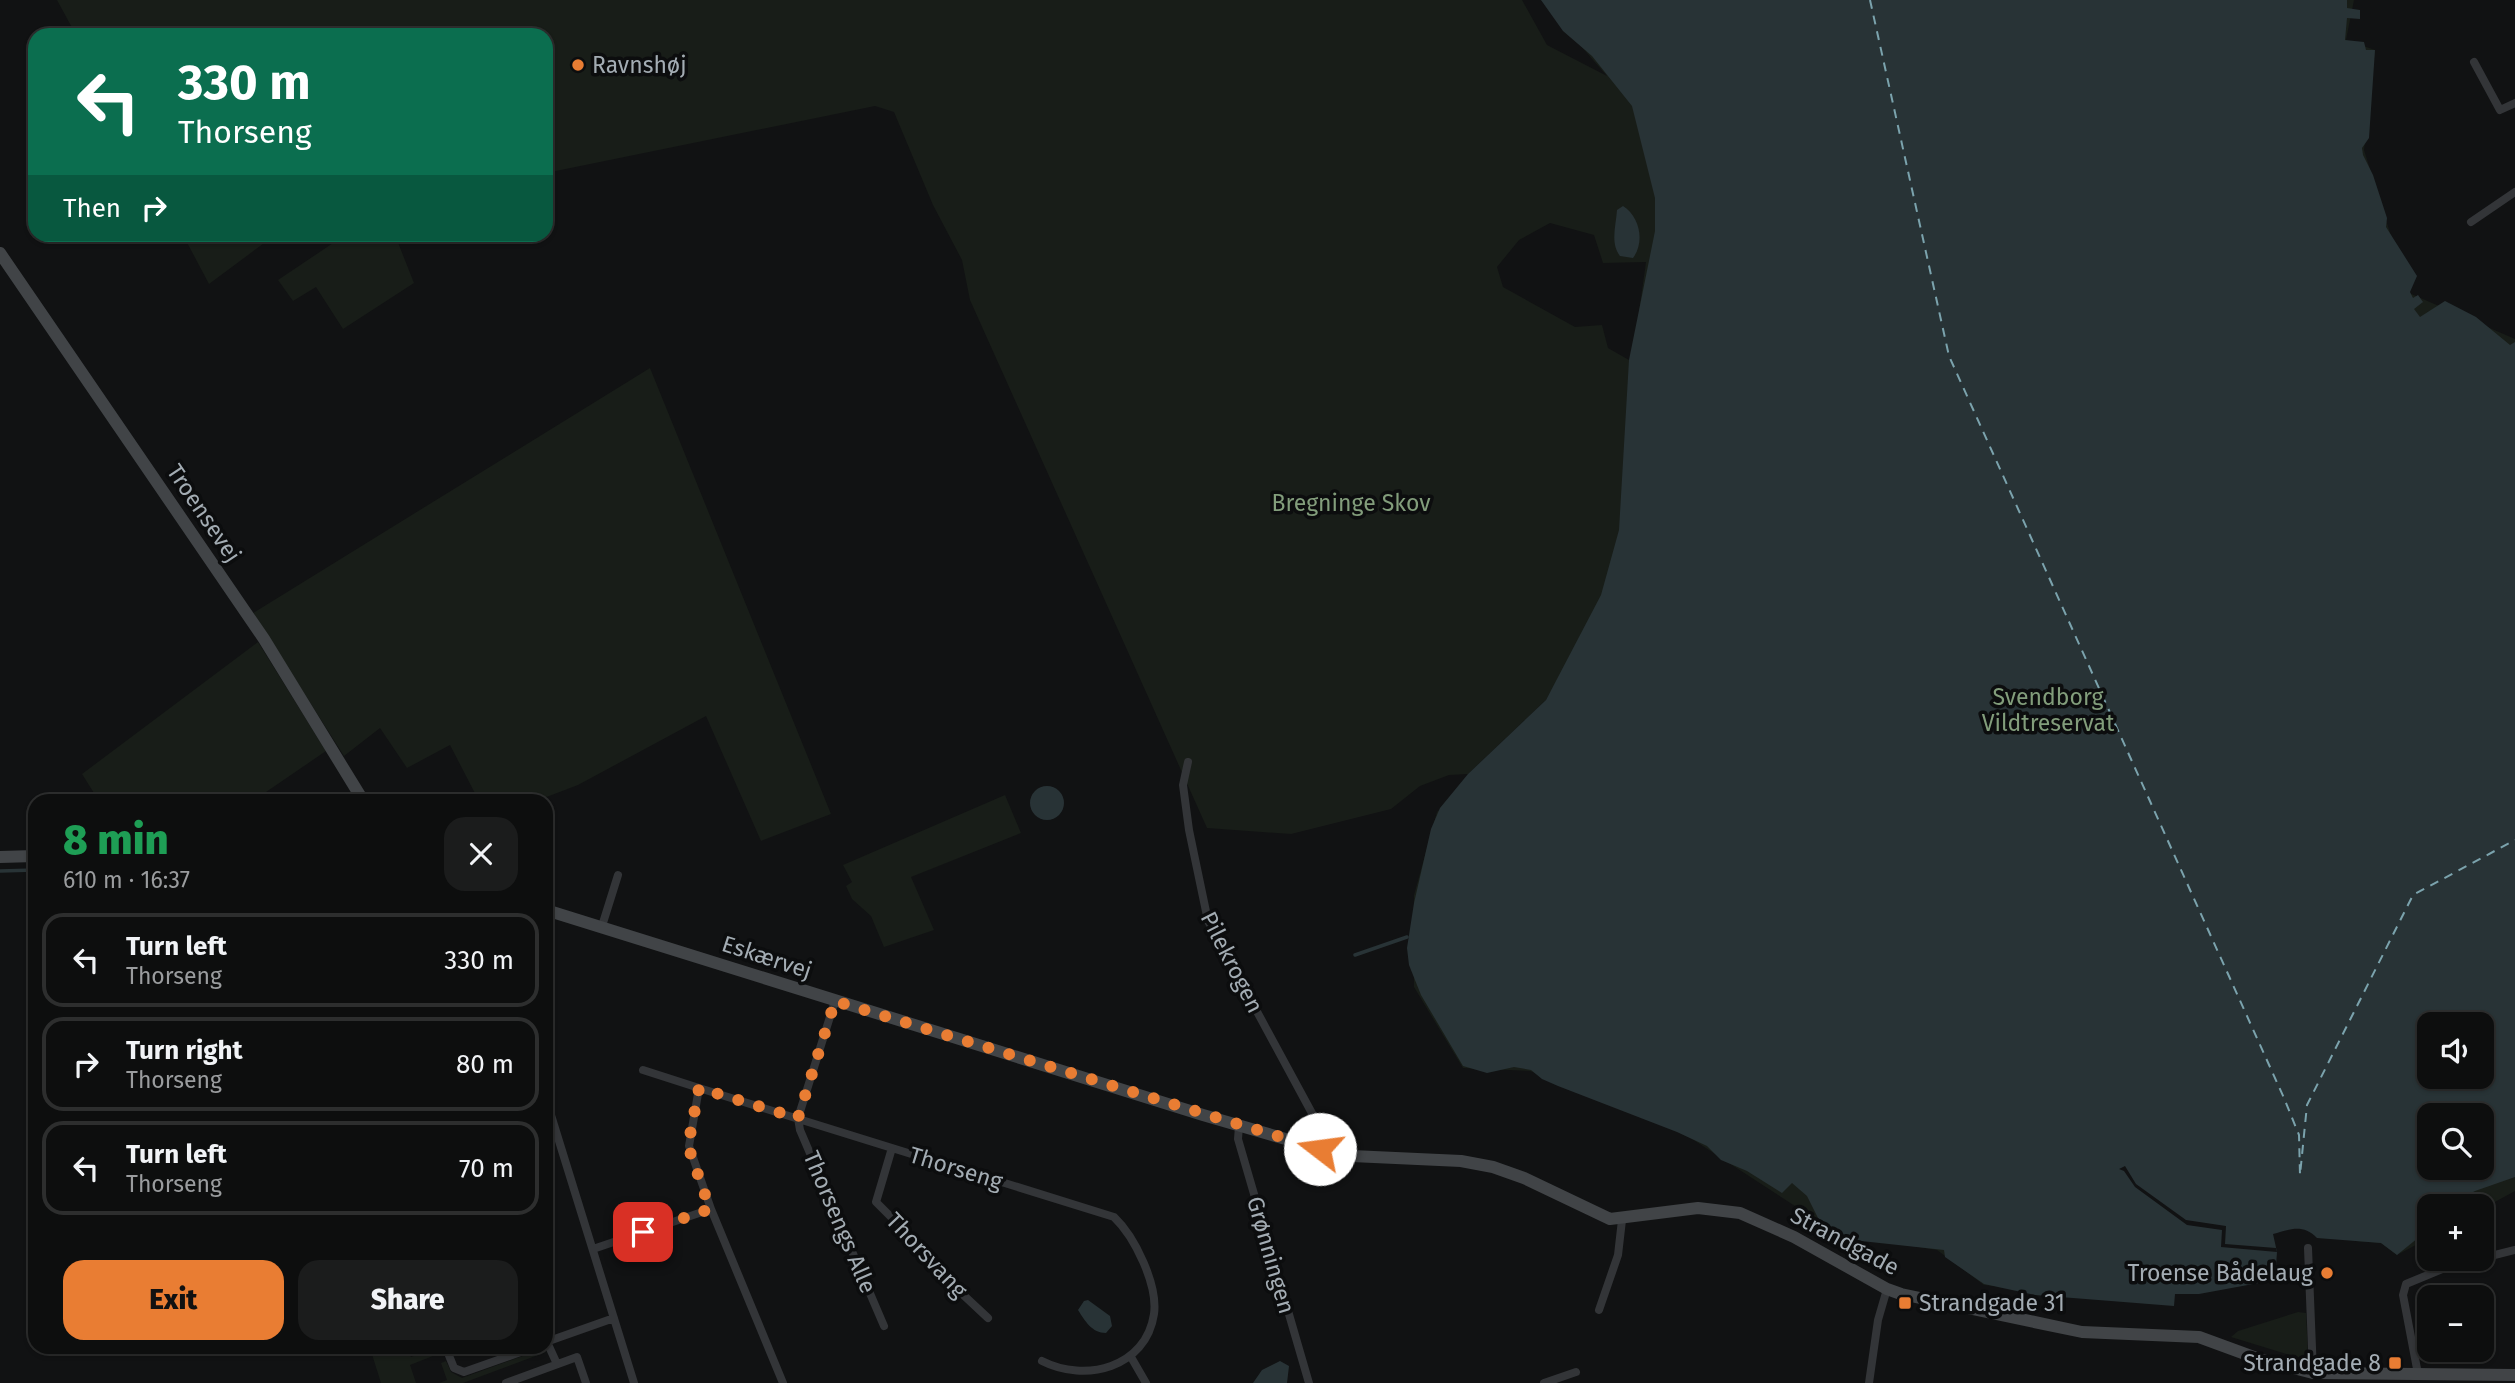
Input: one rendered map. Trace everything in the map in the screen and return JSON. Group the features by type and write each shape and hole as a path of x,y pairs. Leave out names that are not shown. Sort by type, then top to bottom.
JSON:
{"street":[{"path":"2474,62 2500,110 2515,103"},
{"path":"2472,222 2515,191"},
{"name":"Troensevej","path":"0,253 264,639 360,794"},
{"name":"Pilekrogen","path":"1188,762 1183,785 1189,830 1208,921 1320,1128 1320,1149"},
{"path":"0,857 28,856"},
{"path":"602,926 618,874"},
{"name":"Eskærvej","path":"553,912 1320,1149"},
{"path":"798,1118 835,1001"},
{"name":"Thorseng","path":"643,1070 1114,1217 1124,1227 1149,1277 1154,1301 1151,1326 1139,1348 1130,1357"},
{"path":"699,1088 688,1146 710,1209 783,1383"},
{"name":"Thorsengs Alle","path":"798,1118 800,1130 884,1325"},
{"path":"553,1121 634,1383"},
{"name":"Grønningen","path":"1239,1126 1238,1139 1309,1383"},
{"name":"Thorsvang","path":"892,1148 876,1202 904,1230 913,1248 988,1318"},
{"name":"Strandgade","path":"1320,1149 1352,1156 1461,1161 1493,1167 1533,1182 1597,1216 1622,1220 1698,1208 1740,1213 1794,1237 1887,1289 2082,1332 2199,1337 2259,1359 2313,1373 2401,1379 2418,1374 2515,1375"},
{"path":"593,1249 710,1209"},
{"path":"1599,1310 1618,1255 1622,1220"},
{"path":"2308,1248 2313,1373"},
{"path":"2418,1374 2403,1295 2406,1284 2446,1267 2515,1250"},
{"path":"1869,1383 1878,1320 1887,1289"},
{"path":"553,1340 614,1318"},
{"path":"448,1354 454,1368 464,1372 515,1354"},
{"path":"553,1354 557,1364"},
{"path":"506,1383 577,1357 586,1383"},
{"path":"1042,1361 1062,1371 1086,1375 1110,1370 1130,1357 1146,1383"},
{"path":"1544,1383 1576,1372"}],"green space":[{"name":"Svendborg Vildtreservat","path":"57,0 1522,0 1547,45 1607,76 1541,0 2354,0 2346,40 2375,50 2364,150 2409,293 2515,339 2515,1191 2494,1202 2494,1194 2417,1194 2417,1244 2397,1255 2381,1243 2355,1241 2339,1157 2094,1180 2174,1303 1984,1285 1937,1250 1838,1234 1686,1135 1530,1071 1463,1068 1414,987 1414,895 1437,812 1548,703 1558,679 1546,700 1468,774 1449,775 1420,786 1391,809 1291,834 1207,828 970,300 962,260 933,205 894,112 875,106 553,172 553,28 72,28","holes":["1550,223 1594,235 1603,263 1646,262 1629,383 1629,360 1608,348 1602,325 1575,327 1503,287 1497,267 1519,240"]},
{"path":"187,242 266,242 209,284"},
{"path":"335,242 398,242 414,283 343,329 316,287 293,301 278,280"},
{"path":"650,368 831,814 761,841 706,716 578,785 553,795 475,794 450,745 407,768 380,728 344,756 253,613"},
{"path":"258,642 326,751 263,794 95,794 82,774"},
{"path":"1005,795 1021,833 911,877 934,930 884,947 871,916 852,899 846,886 852,882 843,865"},
{"path":"2298,1312 2306,1313 2308,1356 2303,1356 2303,1359 2231,1337 2238,1331"},
{"path":"372,1354 410,1354 411,1357 419,1354 438,1354 410,1365 416,1383 381,1383"},
{"path":"528,1354 541,1354 463,1383 439,1383 447,1380 441,1363 446,1361 451,1372 462,1378"}],"shaded area":[{"name":"Svendborg Vildtreservat","path":"1541,0 2347,0 2347,8 2360,10 2360,19 2347,18 2345,40 2364,42 2366,50 2375,50 2369,138 2362,148 2363,155 2373,175 2387,218 2386,227 2417,276 2410,292 2413,298 2418,295 2423,302 2414,309 2420,317 2445,301 2476,317 2510,345 2515,342 2515,1177 2469,1194 2417,1194 2417,1239 2397,1255 2381,1243 2317,1238 2302,1229 2291,1229 2273,1234 2277,1252 2275,1280 2199,1294 2175,1294 2174,1306 2035,1295 1984,1284 1945,1257 1944,1250 1852,1240 1818,1218 1807,1196 1792,1183 1782,1193 1747,1171 1721,1160 1707,1146 1558,1086 1542,1079 1531,1070 1514,1067 1487,1073 1463,1066 1421,995 1409,965 1407,948 1414,903 1431,829 1440,808 1468,774 1546,700 1601,595 1619,530 1629,360 1655,231 1655,198 1632,106 1592,56 1563,31"},
{"path":"1623,206 1637,223 1639,230 1639,245 1633,258 1620,256 1615,246 1617,210"},
{"path":"1047,786 1059,791 1064,803 1059,815 1047,820 1035,815 1030,803 1035,791"},
{"path":"1088,1300 1110,1316 1112,1326 1106,1333 1093,1329 1078,1310 1084,1301"},
{"path":"1280,1361 1289,1366 1287,1383 1253,1383 1262,1370"}],"pier":[{"path":"2125,1166 2136,1184 2186,1220 2226,1226 2225,1244 2276,1248 2277,1252 2221,1247 2222,1230 2187,1225 2135,1187 2124,1171 2119,1169"}],"waterway":[{"path":"0,871 28,870"},
{"path":"1355,955 1407,937"}],"ferry route":[{"path":"1870,0 1949,356 2284,1098 2299,1135 2300,1175 2307,1105 2413,895 2515,840"}],"place":[{"name":"Ravnshøj","path":"578,65"},
{"name":"Troense Bådelaug","path":"2327,1273"},
{"name":"Strandgade 31","path":"1905,1303"},
{"name":"Strandgade 8","path":"2395,1363"}],"route":[{"path":"643,1232 710,1209 688,1146 699,1088 798,1118 835,1001 1320,1149"}],"park label":[{"name":"Bregninge Skov","path":"1351,503"}]}
